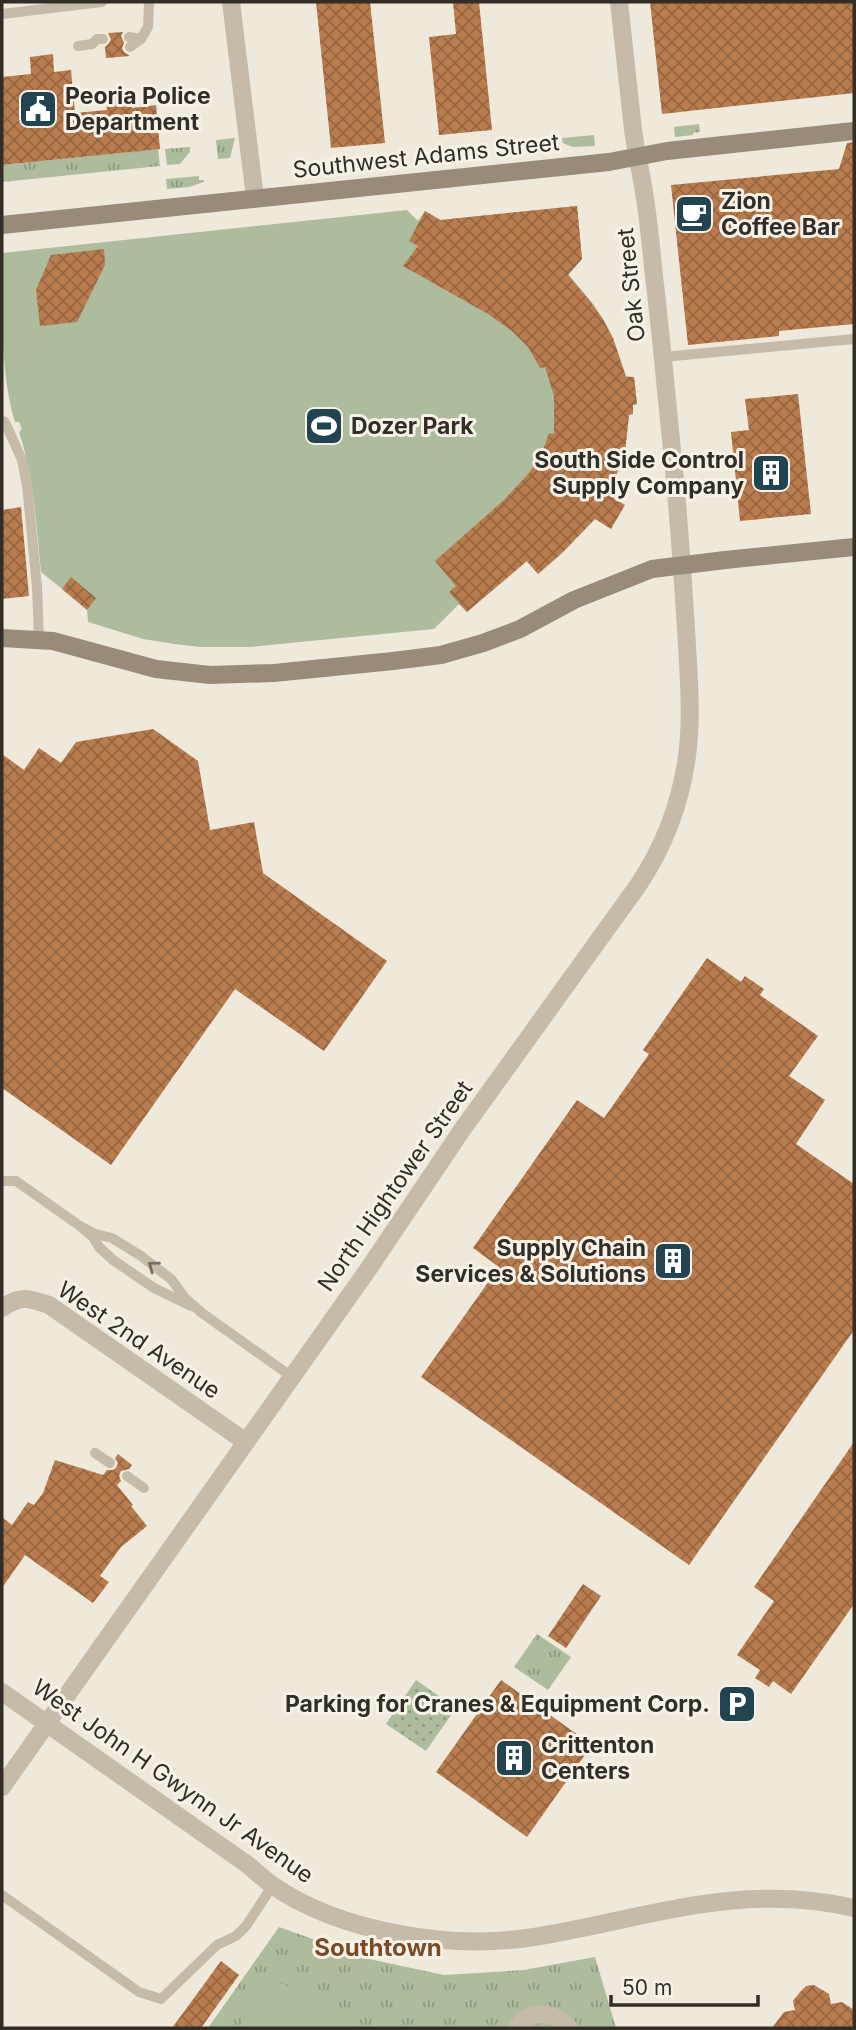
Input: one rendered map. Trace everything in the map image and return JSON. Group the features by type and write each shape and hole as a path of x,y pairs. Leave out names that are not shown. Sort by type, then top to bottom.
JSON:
{"main road":[{"name":"Southwest Adams Street","path":"2,225 609,162 637,156 854,131"},
{"path":"2,638 39,639 156,669 210,675 274,673 402,660 441,654 483,643 520,629 574,600 631,576 662,567 854,547"}],"street":[{"path":"231,2 255,198"},
{"name":"Oak Street","path":"620,2 633,130 644,187 683,564"},
{"name":"North Hightower Street","path":"2,1787 367,1271 462,1130 639,884 655,857 677,804 688,748 690,708 683,564"},
{"name":"West 2nd Avenue","path":"2,1308 15,1298 31,1298 49,1306 246,1443"},
{"name":"West John H Gwynn Jr Avenue","path":"2,1692 273,1885 313,1907 381,1930 442,1940 491,1940 531,1937 720,1900 793,1899 854,1908"},
{"path":"517,2028 530,2017 550,2014 561,2019 569,2028"}],"lane":[{"path":"2,14 102,2"},
{"path":"130,42 141,39 148,27 149,2"},
{"path":"78,46 92,44 97,39 104,44"},
{"path":"663,357 854,339"},
{"path":"2,421 5,422 22,460 25,473 37,587 39,639"},
{"path":"2,1181 16,1181 80,1226 113,1260 154,1288 202,1313"},
{"path":"80,1226 111,1238 141,1256 171,1279 185,1298 202,1313 292,1377"},
{"path":"95,1453 110,1463"},
{"path":"127,1476 144,1488"},
{"path":"2,1895 139,1992 161,1999 217,1945 236,1936 246,1926 273,1885"}],"green space":[{"path":"699,124 700,132 675,137 674,127"},
{"path":"594,135 595,146 573,147 563,143 562,138"},
{"path":"235,138 230,158 218,159 216,140"},
{"path":"190,147 190,152 180,164 167,165 165,149"},
{"path":"158,149 160,166 2,182 2,165"},
{"path":"199,176 199,180 204,182 189,187 167,189 166,179"},
{"name":"Dozer Park","path":"577,206 582,259 568,274 594,305 613,338 626,376 634,377 637,404 633,405 633,414 629,415 625,452 610,491 595,519 538,574 526,561 467,612 459,604 434,629 250,647 200,647 143,639 88,622 87,609 41,572 31,483 19,432 22,429 19,422 15,422 7,382 3,339 2,253 407,210 418,221 425,211 448,224 451,219"},
{"path":"537,1634 571,1657 548,1690 514,1667"},
{"path":"416,1680 456,1708 426,1751 386,1724"},
{"path":"279,1927 369,1959 444,1975 524,1970 595,1957 616,2028 208,2028"},
{"path":"268,1976 361,2028 239,2028"}],"building":[{"path":"316,2 370,2 385,143 331,148"},
{"path":"453,2 479,2 492,130 439,135 429,37 456,34"},
{"path":"650,2 854,2 854,93 662,114"},
{"path":"123,32 122,48 130,56 106,58 105,47 111,40 108,33"},
{"name":"Peoria Police Department","path":"53,54 54,72 71,70 75,113 107,110 105,93 130,90 132,108 156,105 160,149 2,165 2,77 31,74 30,57"},
{"path":"854,142 854,324 779,331 779,336 688,345 671,185 839,169 847,143"},
{"path":"577,206 582,259 568,275 603,319 613,338 626,377 634,377 637,404 633,405 633,414 629,415 625,452 609,495 625,505 611,529 595,519 538,574 527,561 467,612 449,592 456,586 435,561 504,500 529,473 542,453 549,433 554,434 554,396 545,367 540,368 528,347 512,331 488,314 403,266 418,246 409,241 425,211 440,220"},
{"path":"104,249 105,265 77,322 40,326 36,290 51,255"},
{"name":"South Side Control Supply Company","path":"798,394 811,514 740,521 731,432 749,430 745,399"},
{"path":"21,507 29,596 2,599 2,510"},
{"path":"71,577 96,598 87,610 62,589"},
{"path":"153,729 198,761 210,830 254,822 263,873 387,961 324,1051 235,989 111,1165 2,1088 2,754 24,770 39,748 61,763 76,742"},
{"name":"Supply Chain Services & Solutions","path":"707,958 741,982 745,976 764,989 760,995 818,1036 789,1076 825,1100 796,1144 854,1184 854,1330 689,1565 421,1377 499,1267 473,1248 577,1100 604,1118 649,1054 643,1050"},
{"path":"854,1442 854,1604 791,1694 773,1681 769,1687 755,1678 760,1670 737,1655 774,1601 754,1587"},
{"path":"118,1454 132,1465 121,1471 121,1481 117,1485 147,1526 121,1547 100,1576 109,1582 93,1603 25,1555 2,1588 2,1517 12,1525 28,1502 34,1505 43,1493 55,1460 103,1475 107,1470 116,1468 118,1463 115,1458"},
{"path":"583,1584 601,1596 566,1648 548,1636"},
{"name":"Crittenton Centers","path":"501,1680 592,1745 527,1837 436,1772"},
{"path":"221,1961 239,1975 201,2028 172,2028"},
{"path":"814,1985 829,1994 831,2004 842,2002 854,2010 854,2028 772,2028 784,2012 795,2010 793,2001 800,1992 806,1986"}],"place":[{"name":"Peoria Police Department","path":"38,109"},
{"name":"Zion Coffee Bar","path":"694,214"},
{"name":"Dozer Park","path":"324,426"},
{"name":"South Side Control Supply Company","path":"771,473"},
{"name":"Supply Chain Services & Solutions","path":"673,1261"},
{"name":"Parking for Cranes & Equipment Corp.","path":"737,1704"},
{"name":"Crittenton Centers","path":"514,1758"}],"district":[{"name":"Southtown","path":"378,1947"}]}
